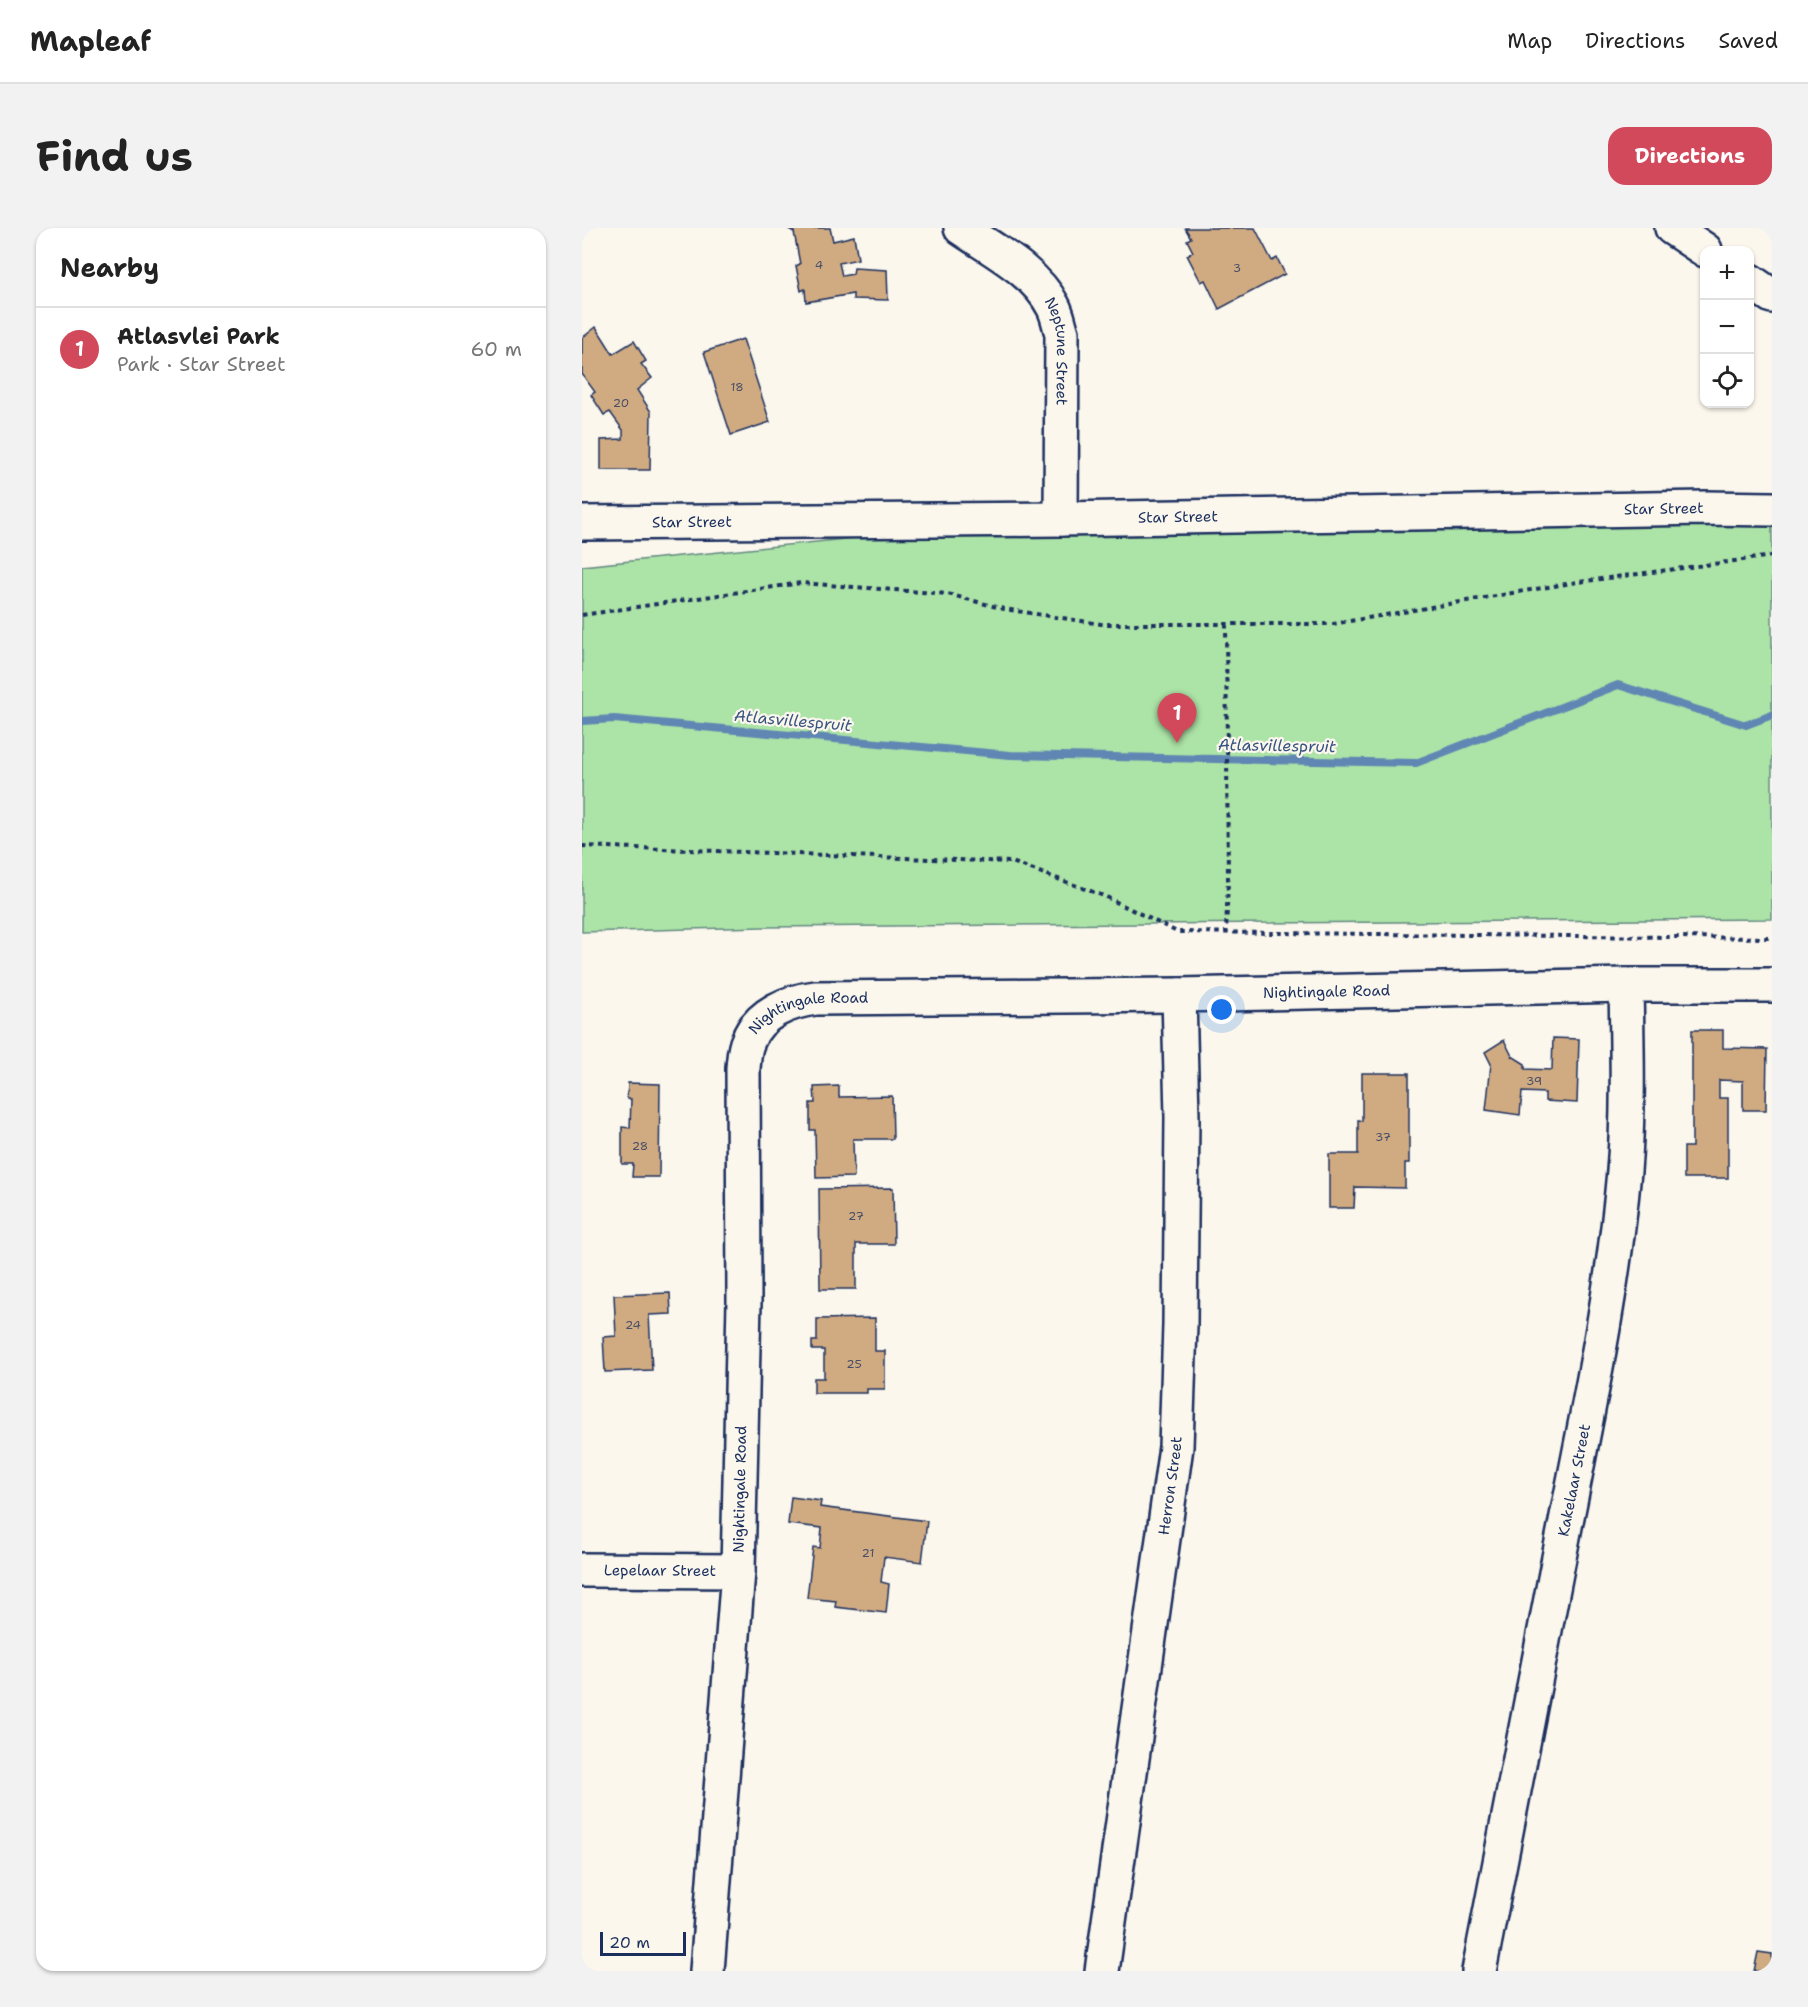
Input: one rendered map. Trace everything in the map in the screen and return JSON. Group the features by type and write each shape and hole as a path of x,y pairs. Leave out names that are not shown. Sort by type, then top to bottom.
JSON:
{"street":[{"name":"Neptune Street","path":"961,228 1023,271 1041,288 1054,307 1062,333 1061,519"},
{"path":"1672,228 1700,247"},
{"path":"1754,284 1772,296"},
{"name":"Star Street","path":"582,524 1061,519 1693,508 1772,509"},
{"name":"Nightingale Road","path":"707,1971 738,1571 744,1301 743,1068 748,1041 760,1023 777,1009 794,1001 805,999 1179,995 1626,985 1772,985"},
{"name":"Kakelaar Street","path":"1479,1971 1518,1762 1594,1383 1611,1276 1624,1170 1626,985"},
{"name":"Herron Street","path":"1102,1971 1176,1447 1182,1117 1179,995"},
{"name":"Lepelaar Street","path":"582,1570 738,1571"}],"path":[{"path":"582,615 801,583 948,594 1004,609 1101,624 1333,624 1571,583 1772,556"},
{"path":"1226,624 1228,658 1226,932"},
{"path":"582,846 1012,862 1104,896 1177,932 1772,938"}],"green space":[{"path":"1772,498 1772,919 762,927 582,932 582,566 1002,523 1725,526"}],"building":[{"path":"787,228 830,228 833,241 854,236 858,259 839,263 842,276 853,274 854,268 887,270 888,300 853,299 853,294 806,302 805,289 801,291 796,266 800,264 794,232"},
{"path":"1185,228 1255,228 1272,261 1277,258 1285,274 1219,309 1205,280 1201,282 1187,255 1193,252 1187,240 1191,238"},
{"path":"596,327 613,354 634,341 646,361 641,364 652,378 637,390 651,412 650,470 601,470 601,440 623,439 623,430 610,412 604,415 591,395 595,392 582,374 582,338"},
{"path":"743,339 770,422 731,435 704,352"},
{"path":"1692,1030 1723,1030 1723,1048 1767,1049 1766,1110 1743,1110 1743,1081 1719,1080 1719,1098 1728,1098 1728,1178 1684,1178 1684,1147 1692,1147"},
{"path":"1553,1038 1579,1039 1577,1103 1545,1101 1545,1093 1522,1092 1520,1115 1486,1110 1491,1064 1485,1052 1504,1040 1512,1056 1525,1064 1525,1069 1552,1070"},
{"path":"1362,1073 1409,1073 1409,1163 1405,1163 1405,1188 1355,1187 1354,1208 1329,1208 1329,1154 1358,1154 1358,1120 1362,1121"},
{"path":"628,1083 660,1084 659,1177 632,1177 633,1164 622,1164 622,1127 630,1128 631,1099 627,1099"},
{"path":"839,1086 839,1097 892,1096 893,1139 853,1139 854,1177 816,1178 815,1130 810,1130 810,1103 815,1103 814,1087"},
{"path":"893,1188 894,1244 856,1244 856,1289 820,1289 819,1189"},
{"path":"670,1293 671,1314 649,1315 652,1370 605,1372 603,1337 616,1336 614,1295"},
{"path":"875,1318 875,1351 885,1351 885,1389 867,1389 867,1393 814,1393 814,1378 824,1378 824,1350 812,1350 812,1341 817,1341 817,1319"},
{"path":"791,1497 821,1501 820,1507 927,1521 922,1562 884,1557 881,1582 889,1584 886,1613 835,1607 836,1601 807,1598 813,1547 820,1548 822,1528 788,1524"},
{"path":"1758,1952 1772,1954 1772,1971 1754,1971"}],"waterway":[{"name":"Atlasvillespruit","path":"582,721 614,719 1010,755 1416,763 1618,685 1746,725 1772,715"}],"place":[{"name":"Atlasvlei Park","path":"1177,743"}]}
